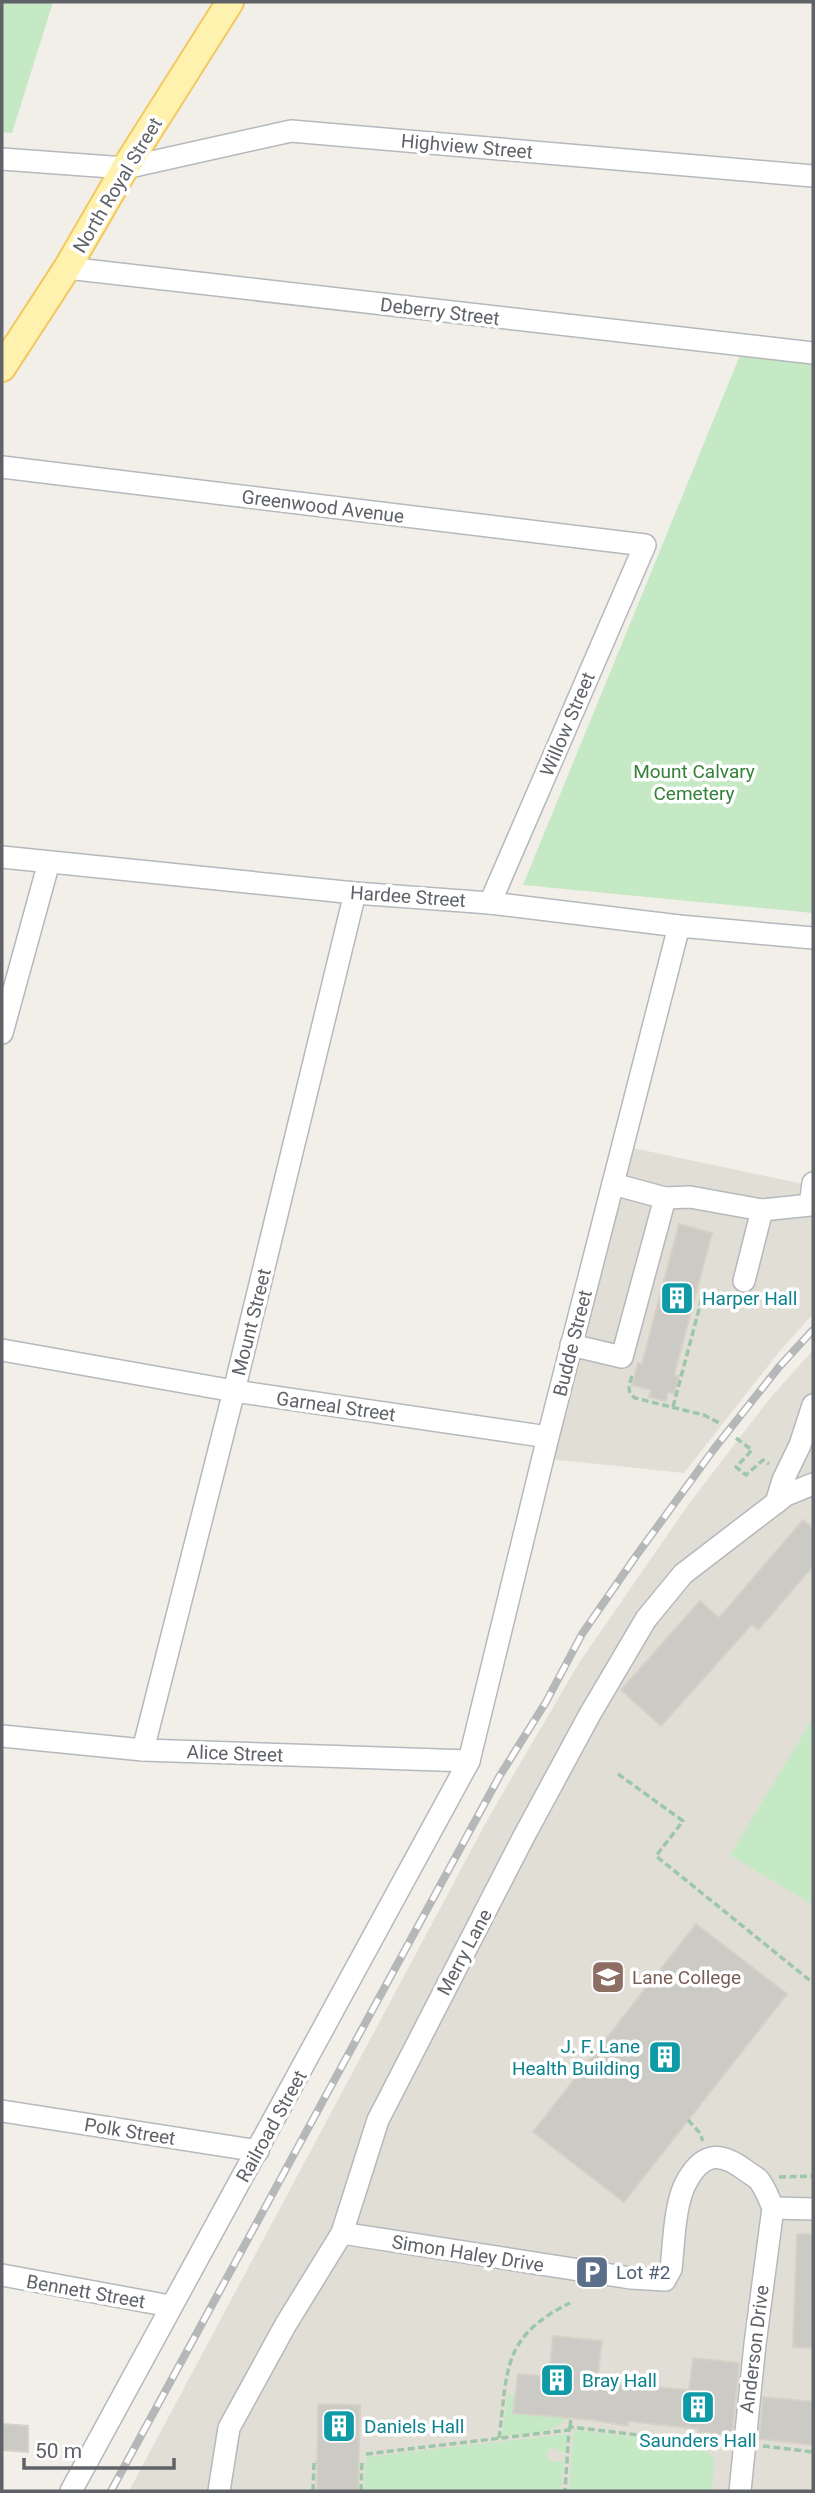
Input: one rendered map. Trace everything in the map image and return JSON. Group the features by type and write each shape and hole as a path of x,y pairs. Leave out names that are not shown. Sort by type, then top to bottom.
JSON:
{"main road":[{"name":"North Royal Street","path":"2,368 67,268 125,168 230,2"}],"street":[{"name":"Highview Street","path":"2,159 125,168 291,131 813,176"},
{"name":"Deberry Street","path":"67,268 813,354"},
{"name":"Greenwood Avenue","path":"2,467 645,545"},
{"name":"Willow Street","path":"490,903 645,545"},
{"name":"Hardee Street","path":"2,857 490,903 679,926 813,938"},
{"path":"2,1033 49,862"},
{"name":"Mount Street","path":"143,1750 234,1391 355,892"},
{"name":"Budde Street","path":"469,1761 571,1345 679,926"},
{"path":"613,1184 665,1198 690,1197 762,1210 810,1205 813,1183"},
{"path":"571,1345 622,1357 665,1198"},
{"path":"744,1281 762,1210"},
{"name":"Garneal Street","path":"2,1350 234,1391 548,1437"},
{"path":"776,1503 813,1405"},
{"name":"Merry Lane","path":"219,2491 229,2428 286,2323 342,2233 378,2120 523,1838 590,1714 646,1619 683,1574 786,1495 813,1484"},
{"name":"Alice Street","path":"2,1736 143,1750 469,1761"},
{"name":"Railroad Street","path":"71,2491 469,1761"},
{"name":"Polk Street","path":"2,2111 258,2151"},
{"name":"Simon Haley Drive","path":"342,2233 631,2278 665,2280 671,2269 682,2193 687,2180 702,2162 722,2156 730,2158 758,2179 773,2208"},
{"path":"773,2208 813,2209"},
{"name":"Anderson Drive","path":"740,2491 750,2381 773,2208"},
{"name":"Bennett Street","path":"2,2275 170,2306"}],"path":[{"path":"673,1408 702,1298"},
{"path":"633,1373 628,1389 630,1395 635,1398 704,1415 722,1424"},
{"path":"736,1437 752,1450 736,1467 746,1475 764,1461"},
{"path":"618,1774 683,1821 656,1856 813,1983"},
{"path":"777,2178 781,2175 813,2176"},
{"path":"499,2438 509,2364 514,2348 544,2316 570,2303"},
{"path":"565,2491 571,2418"},
{"path":"366,2454 570,2428 717,2444"},
{"path":"751,2444 813,2452"},
{"path":"362,2459 362,2491"},
{"path":"313,2491 314,2462 317,2462"}],"shaded area":[{"path":"633,1148 813,1186 813,1314 779,1352 684,1473 550,1459"},
{"name":"Lane College","path":"813,1350 813,2491 129,2491 490,1815 579,1663 688,1505 767,1402"}],"green space":[{"path":"2,2 53,2 12,133 2,132"},
{"name":"Mount Calvary Cemetery","path":"743,348 813,356 813,913 523,885"},
{"path":"813,1718 813,1905 730,1855"},
{"path":"508,2394 515,2395 513,2413 565,2417 562,2423 547,2430 502,2436"},
{"path":"574,2430 700,2445 714,2459 712,2491 569,2491"},
{"path":"567,2434 565,2453 550,2448 546,2455 552,2462 564,2461 561,2491 364,2491 366,2457"}],"building":[{"name":"Harper Hall","path":"679,1224 712,1233 674,1375 679,1376 674,1394 668,1392 666,1401 649,1397 651,1390 632,1385 638,1363 642,1364"},
{"path":"803,1520 813,1528 813,1566 758,1630 752,1624 661,1726 621,1690 700,1601 719,1618"},
{"name":"J. F. Lane Health Building","path":"696,1924 787,1994 624,2202 533,2132"},
{"path":"797,2234 813,2234 813,2348 793,2347"},
{"path":"553,2336 602,2341 597,2382 689,2390 693,2358 739,2363 732,2436 628,2421 628,2426 513,2413 518,2374 549,2377"},
{"path":"763,2397 813,2402 813,2445 759,2439"},
{"name":"Daniels Hall","path":"318,2404 360,2405 358,2491 317,2491"},
{"path":"2,2424 28,2426 28,2452 2,2450"}],"railway":[{"path":"111,2491 499,1777 546,1702 582,1634 714,1449 779,1367 813,1330"}],"place":[{"name":"Harper Hall","path":"677,1298"},
{"name":"Lane College","path":"608,1977"},
{"name":"J. F. Lane Health Building","path":"665,2057"},
{"name":"Lot #2","path":"592,2272"},
{"name":"Bray Hall","path":"557,2380"},
{"name":"Saunders Hall","path":"698,2407"},
{"name":"Daniels Hall","path":"339,2426"}]}
